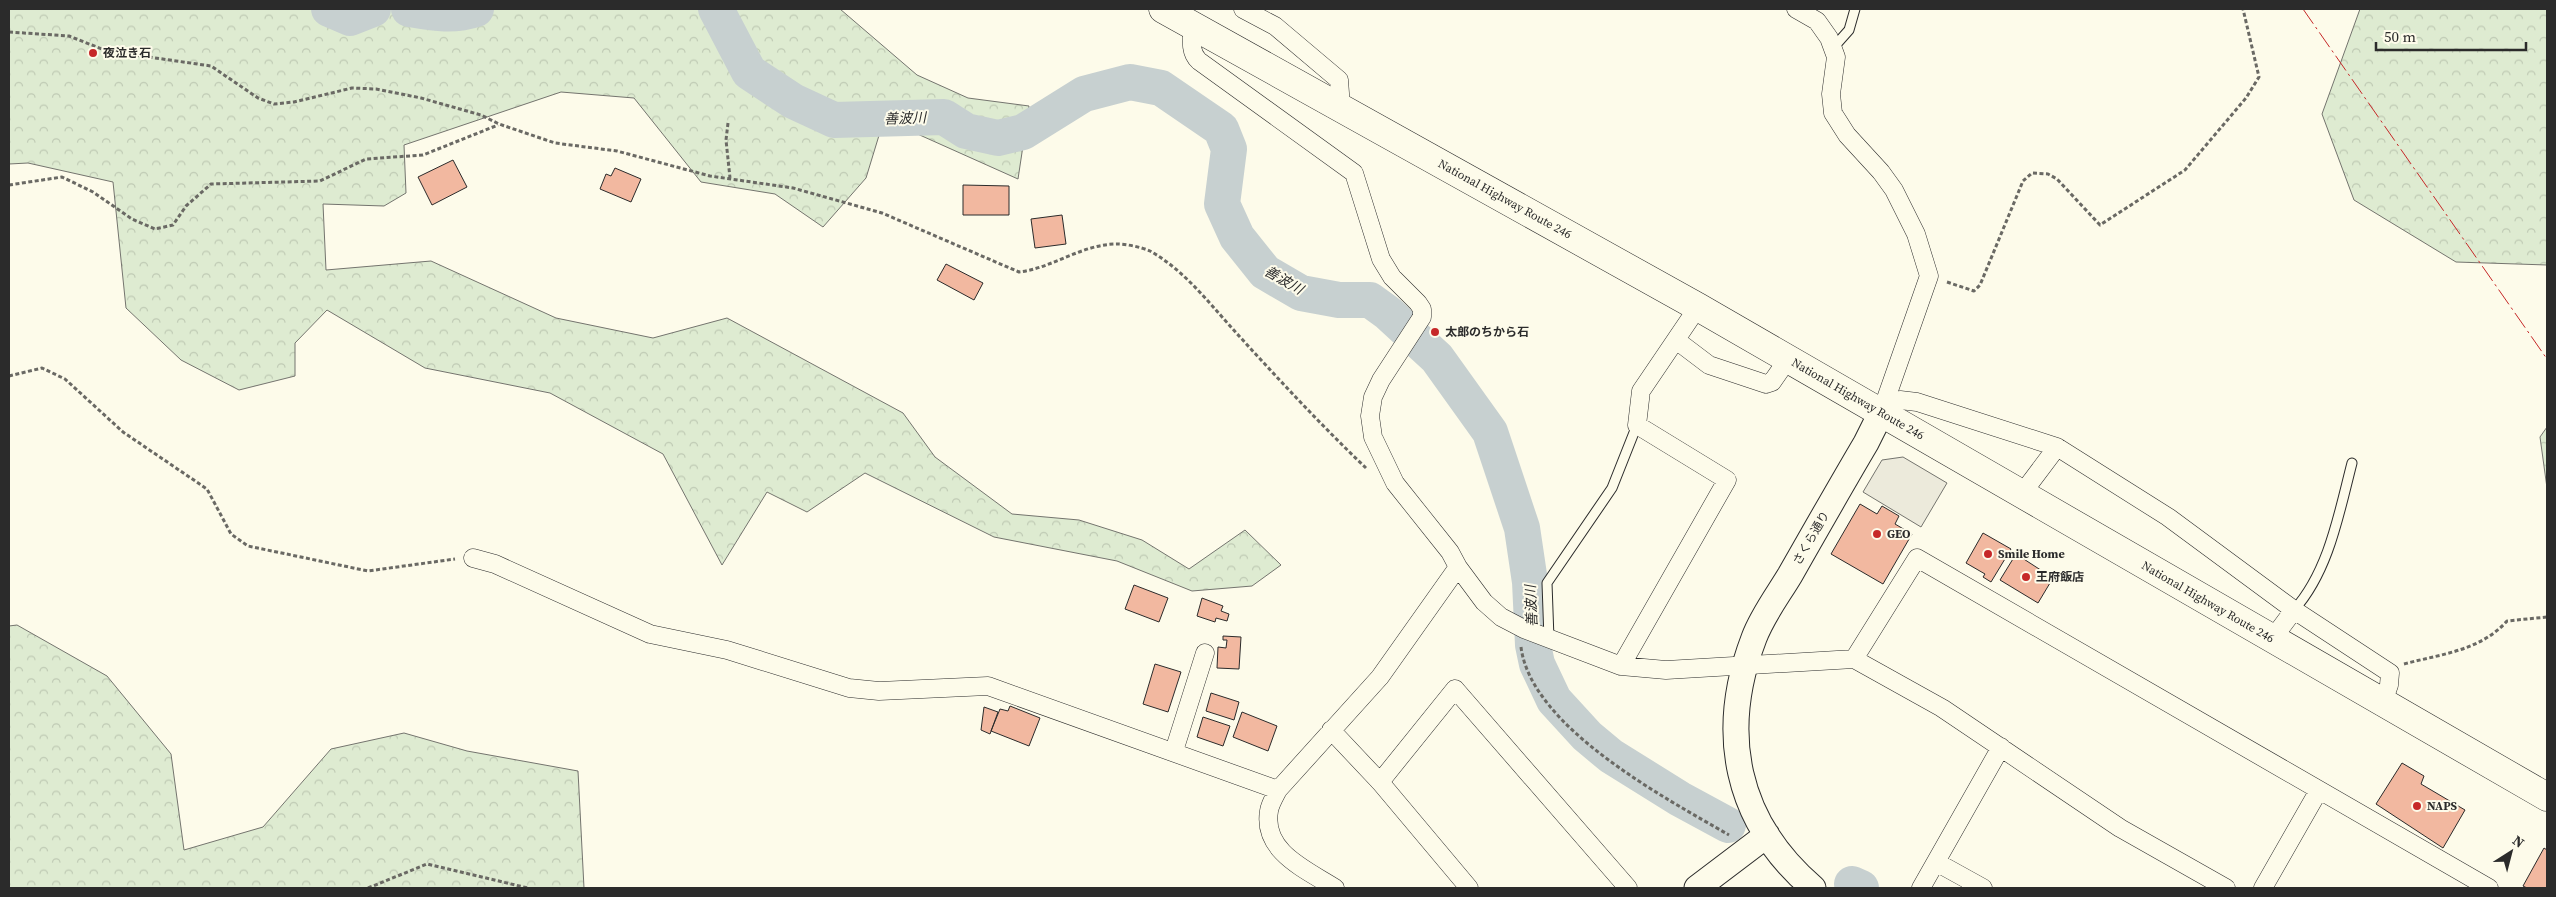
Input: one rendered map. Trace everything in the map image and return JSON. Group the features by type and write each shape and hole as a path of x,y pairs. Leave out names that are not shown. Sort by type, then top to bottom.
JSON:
{"highway":[{"name":"National Highway Route 246","path":"1163,9 1788,359 1890,406 2021,495 2273,638 2386,694 2547,798"}],"street":[{"path":"1243,9 1275,26 1339,80 1341,107"},
{"path":"1796,9 1817,21 1833,48 1836,57 1831,94 1833,113 1848,135 1882,172 1894,190 1916,234 1929,276 1890,406 1917,402 2057,447 2168,517 2294,610 2390,673 2386,694"},
{"path":"1193,25 1192,49 1193,56 1198,61 1345,164 1354,173 1381,259 1392,276 1422,309 1422,317 1414,332 1381,380 1373,397 1370,416 1373,437 1395,483 1450,552 1458,567 1484,602 1502,617 1521,628 1621,666 1666,670 1854,659 1942,708 2120,828 2226,888"},
{"path":"1621,666 1727,480 1637,425 1641,391 1698,307"},
{"path":"1676,340 1708,365 1766,384 1772,382 1788,359"},
{"name":"さくら通り","path":"1813,888 1788,865 1767,835 1749,801 1736,747 1736,703 1755,636 1866,443 1890,406"},
{"path":"2021,495 2057,447"},
{"path":"473,558 495,564 650,634 727,650 849,688 879,690 988,686 1278,790"},
{"path":"1854,659 1917,558 2489,888"},
{"path":"1335,888 1284,854 1272,841 1269,811 1278,790 1380,677 1458,567"},
{"path":"2273,638 2294,610"},
{"path":"1174,752 1205,653"},
{"path":"1380,782 1455,689 1628,888"},
{"path":"1331,730 1380,782 1469,888"},
{"path":"1921,888 2001,747"},
{"path":"2263,888 2319,790"},
{"path":"1697,888 1767,835"},
{"path":"1936,862 1983,888"}],"lane":[{"path":"1833,48 1849,30 1855,9"},
{"path":"1545,637 1547,583 1612,488 1637,425"},
{"path":"2294,610 2309,594 2332,539 2352,463"}],"path":[{"path":"1929,276 1974,291 1980,285 2023,181 2032,173 2048,174 2057,179 2100,225 2185,170 2246,98 2259,77 2243,9"},
{"path":"9,32 69,36 107,51 212,66 258,98 274,104 294,102 352,88 376,89 421,98 481,115 498,124 555,143 617,151 710,176 793,188 882,213 1019,272 1032,270 1096,246 1118,244 1148,250 1171,266 1194,287 1320,424 1378,478 1395,483"},
{"path":"728,123 726,140 730,178"},
{"path":"9,185 62,177 93,192 132,219 155,230 172,225 186,206 211,184 320,181 366,159 423,155 498,124"},
{"path":"9,376 42,368 65,378 123,432 207,489 230,534 248,546 368,571 443,560 473,558"},
{"path":"2386,694 2395,667 2472,646 2495,634 2507,621 2547,617"},
{"path":"1521,628 1523,658 1534,684 1565,723 1599,753 1645,786 1734,838"},
{"path":"368,888 427,864 528,888"}],"green space":[{"path":"9,9 405,9 447,28 452,9 840,9 917,75 968,98 1029,106 1018,179 884,119 866,178 823,227 775,194 701,182 634,98 561,92 404,145 406,193 384,206 323,204 326,270 431,261 556,318 653,338 727,318 903,413 935,457 1012,514 1079,520 1142,540 1189,569 1245,530 1281,565 1252,586 1192,591 1117,561 994,537 865,473 807,512 767,492 722,565 663,454 550,393 425,368 327,310 295,343 295,376 239,390 181,360 126,308 113,182 28,163 9,164"},
{"path":"2360,9 2547,9 2547,265 2456,262 2354,200 2322,114"},
{"path":"2547,427 2547,488 2540,437"},
{"path":"17,625 107,676 171,754 184,850 263,827 331,749 404,733 467,751 578,771 584,888 9,888 9,626"}],"shaded area":[{"path":"1903,457 1947,483 1921,527 1863,492 1882,460"}],"building":[{"path":"453,160 467,187 432,205 418,177"},
{"path":"615,168 641,179 631,202 600,189 606,174 611,176"},
{"path":"963,185 1009,186 1009,215 963,215"},
{"path":"1062,215 1066,244 1035,248 1031,219"},
{"path":"946,264 983,283 974,300 937,280"},
{"path":"1860,504 1877,514 1882,506 1899,516 1895,524 1912,534 1883,584 1831,554"},
{"path":"1983,533 2011,549 1991,582 1983,577 1985,574 1966,563"},
{"path":"2016,554 2053,578 2038,603 2000,580"},
{"path":"1134,585 1168,598 1159,622 1125,609"},
{"path":"1202,598 1223,606 1221,611 1229,614 1227,621 1216,618 1215,622 1197,616"},
{"path":"1223,636 1241,637 1239,669 1217,668 1218,647 1226,648 1227,640 1223,640"},
{"path":"1155,664 1181,672 1168,712 1143,704"},
{"path":"1211,693 1239,702 1234,720 1206,711"},
{"path":"1010,706 1040,718 1029,746 991,731 1000,709 1008,711"},
{"path":"984,707 998,712 990,734 981,730"},
{"path":"1242,712 1277,726 1268,751 1233,737"},
{"path":"1203,717 1230,726 1223,746 1197,737"},
{"path":"2402,763 2424,776 2421,784 2465,810 2443,848 2376,804"},
{"path":"2544,848 2547,850 2547,888 2527,888 2523,886"}],"waterway":[{"name":"善波川","path":"329,9 350,18 373,9"},
{"name":"善波川","path":"409,9 451,14 476,9"},
{"name":"善波川","path":"716,9 749,72 793,101 834,120 944,117 966,131 998,138 1023,132 1084,94 1130,82 1161,88 1221,129 1229,149 1222,204 1237,237 1265,272 1301,293 1339,300 1370,300 1388,313 1437,358 1490,432 1522,528 1530,582 1533,645 1537,664 1554,700 1587,736 1611,756 1680,799 1728,825"},
{"name":"善波川","path":"1852,884 1861,888"}],"power":[{"path":"2303,9 2547,359"}],"place":[{"name":"夜泣き石","path":"93,53"},
{"name":"太郎のちから石","path":"1435,332"},
{"name":"GEO","path":"1877,534"},
{"name":"Smile Home","path":"1988,554"},
{"name":"王府飯店","path":"2026,577"},
{"name":"NAPS","path":"2417,806"}]}
